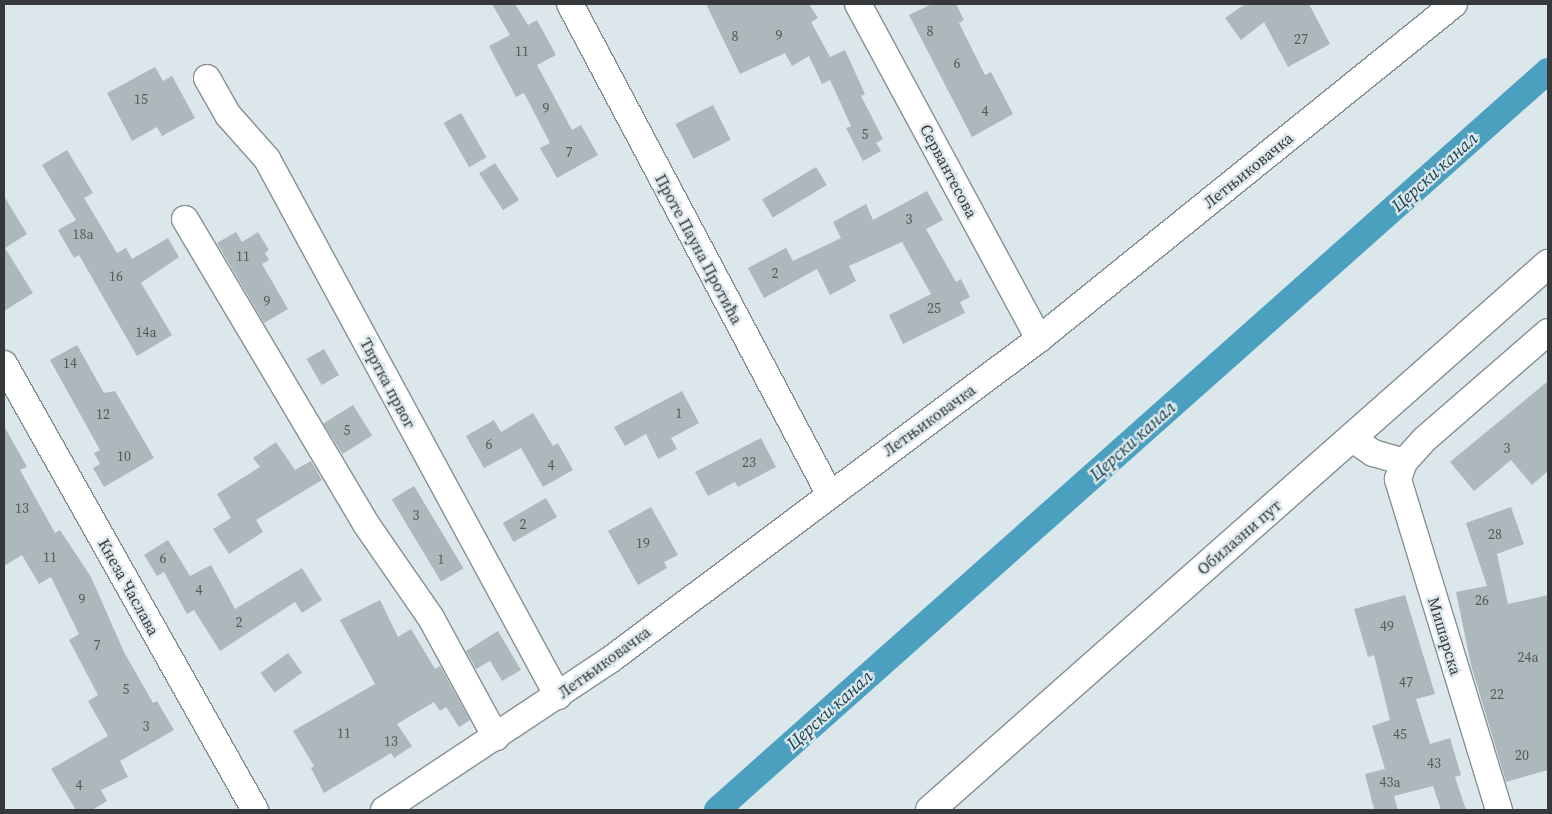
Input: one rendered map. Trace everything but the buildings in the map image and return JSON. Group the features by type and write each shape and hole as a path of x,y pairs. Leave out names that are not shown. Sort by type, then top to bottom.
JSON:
{"main road":[{"name":"Обилазни пут","path":"930,810 1548,264"}],"street":[{"name":"Проте Пауна Протића","path":"570,4 829,494"},
{"name":"Сервантесова","path":"858,4 1039,339"},
{"name":"Летњиковачка","path":"384,810 558,696 1039,339 1454,4"},
{"name":"Твртка првог","path":"207,78 228,114 267,159 558,696"},
{"path":"184,219 366,524 431,618 496,738"},
{"path":"1351,438 1373,453 1404,462 1548,332"},
{"name":"Кнеза Часлава","path":"4,364 255,810"},
{"name":"Мишарска","path":"1404,462 1398,479 1400,493 1499,810"}],"waterway":[{"name":"Церски канал","path":"717,810 1548,71"}]}
